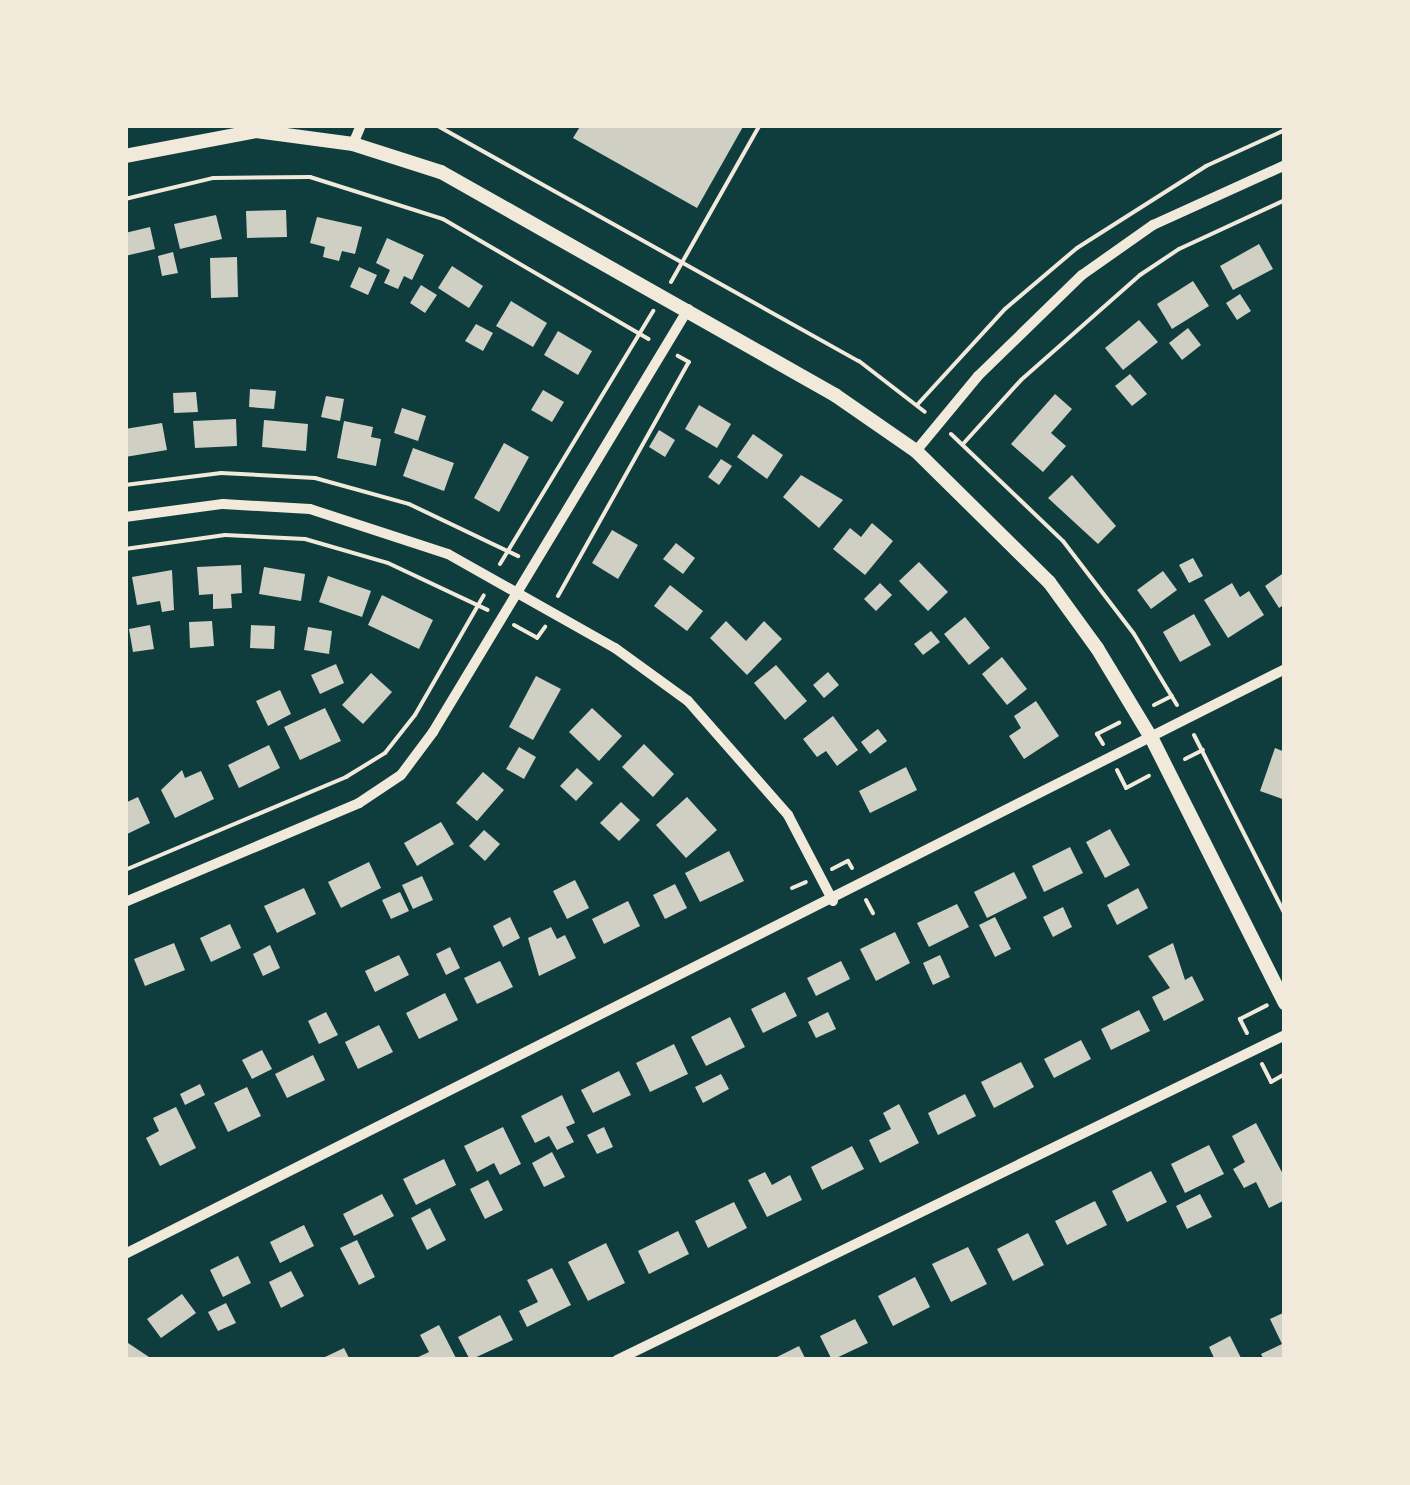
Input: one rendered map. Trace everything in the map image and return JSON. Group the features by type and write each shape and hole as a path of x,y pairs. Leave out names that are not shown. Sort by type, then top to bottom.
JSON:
{"main road":[{"path":"125,156 256,131 353,144 487,193 688,309 916,452 1048,582 1152,740 1284,1000"}],"street":[{"path":"353,144 361,125"},
{"path":"916,452 978,376 1082,274 1153,226 1285,165"},
{"path":"125,902 359,803 401,774 517,592 688,309"},
{"path":"125,517 223,504 310,509 448,554 640,664 717,728 788,815 833,901"},
{"path":"125,1254 179,1222 833,901 1285,669"},
{"path":"616,1360 1285,1035"}],"path":[{"path":"436,125 685,259 859,361 916,406"},
{"path":"685,259 760,125"},
{"path":"125,200 213,178 310,177 443,219 639,334 508,550"},
{"path":"1172,696 1134,634 1063,541 962,444 1022,380 1140,275 1179,249 1285,200"},
{"path":"561,582 688,362"},
{"path":"125,549 224,535 305,540 388,563 478,604 385,752 346,777 125,870"},
{"path":"1203,750 1285,914"},
{"path":"1240,1019 1284,1000"},
{"path":"1271,1082 1285,1074"}],"building":[{"path":"581,125 744,125 697,208 573,138"},
{"path":"286,210 287,237 247,238 246,211"},
{"path":"216,215 222,239 180,249 174,224"},
{"path":"317,217 362,227 355,254 342,251 339,261 323,257 325,247 310,243"},
{"path":"150,227 155,249 125,256 125,233"},
{"path":"387,238 424,255 412,280 404,276 398,289 384,283 390,270 376,263"},
{"path":"1259,244 1273,269 1233,290 1220,266"},
{"path":"173,252 178,273 162,276 158,256"},
{"path":"237,257 238,297 211,298 210,258"},
{"path":"452,266 483,286 469,308 438,288"},
{"path":"359,267 377,275 368,295 350,287"},
{"path":"1193,281 1209,306 1172,329 1157,304"},
{"path":"421,285 437,295 425,313 410,303"},
{"path":"1240,294 1251,311 1237,320 1226,303"},
{"path":"511,301 547,323 533,347 496,326"},
{"path":"1139,320 1158,342 1123,370 1105,348"},
{"path":"476,324 493,333 483,351 465,341"},
{"path":"1188,328 1201,345 1182,360 1169,343"},
{"path":"558,331 592,351 578,375 544,355"},
{"path":"1130,374 1147,394 1132,406 1115,386"},
{"path":"250,389 276,391 274,409 249,407"},
{"path":"543,390 564,402 552,422 531,410"},
{"path":"196,392 198,412 174,413 173,393"},
{"path":"1055,394 1072,409 1051,433 1066,446 1043,472 1011,444"},
{"path":"326,396 344,399 340,421 321,417"},
{"path":"699,405 731,424 717,448 685,429"},
{"path":"402,408 426,416 418,441 394,433"},
{"path":"236,419 237,446 195,448 193,421"},
{"path":"264,420 308,424 306,451 262,447"},
{"path":"344,421 373,427 371,437 381,439 376,466 337,458"},
{"path":"162,423 167,450 125,457 125,429"},
{"path":"659,430 675,440 665,457 649,447"},
{"path":"753,434 783,455 767,479 737,457"},
{"path":"504,443 529,457 499,512 474,498"},
{"path":"413,448 454,463 444,491 403,476"},
{"path":"721,459 732,466 719,485 708,477"},
{"path":"801,475 843,500 819,528 783,497"},
{"path":"1072,475 1116,526 1098,544 1048,498"},
{"path":"872,523 893,541 865,575 833,549 850,528 861,537"},
{"path":"612,530 638,545 618,579 592,563"},
{"path":"676,543 695,558 683,574 663,559"},
{"path":"1193,558 1203,576 1189,583 1179,565"},
{"path":"919,562 948,592 928,611 899,581"},
{"path":"241,565 242,593 231,594 232,608 213,609 213,594 199,595 197,567"},
{"path":"264,567 305,574 301,601 259,594"},
{"path":"172,570 174,610 162,612 160,601 137,605 132,577"},
{"path":"1163,571 1177,590 1151,609 1137,590"},
{"path":"1285,572 1285,604 1279,608 1265,586"},
{"path":"328,576 371,591 362,617 319,602"},
{"path":"880,583 892,595 876,611 864,599"},
{"path":"1232,583 1240,597 1249,591 1264,615 1228,638 1204,600"},
{"path":"670,585 703,611 687,631 654,606"},
{"path":"382,595 433,620 419,649 368,625"},
{"path":"1194,614 1211,645 1180,662 1163,632"},
{"path":"965,617 990,648 969,665 944,634"},
{"path":"212,621 214,646 190,648 189,622"},
{"path":"726,621 746,641 764,621 782,639 747,675 710,638"},
{"path":"150,625 154,649 133,652 129,629"},
{"path":"251,625 275,626 274,649 250,648"},
{"path":"308,627 332,631 329,654 304,650"},
{"path":"931,631 940,642 923,655 914,644"},
{"path":"1002,657 1027,689 1007,705 982,674"},
{"path":"336,664 344,683 320,694 311,675"},
{"path":"776,665 807,701 785,720 754,683"},
{"path":"828,672 839,685 824,698 813,685"},
{"path":"371,673 392,692 363,724 342,705"},
{"path":"536,676 561,689 533,740 509,727"},
{"path":"280,690 291,714 268,726 256,701"},
{"path":"1036,701 1059,736 1024,759 1009,736 1021,728 1014,716"},
{"path":"325,708 341,741 300,760 284,727"},
{"path":"592,708 622,736 599,761 569,732"},
{"path":"833,716 858,750 837,766 826,751 817,757 803,739"},
{"path":"878,729 887,741 870,754 861,742"},
{"path":"644,744 674,774 653,797 622,767"},
{"path":"269,745 280,768 239,788 228,765"},
{"path":"519,747 536,757 524,779 506,769"},
{"path":"1275,748 1285,752 1285,800 1260,791"},
{"path":"906,767 917,790 870,813 859,791"},
{"path":"577,768 593,783 576,801 560,786"},
{"path":"182,770 185,778 201,771 214,799 175,818 161,790"},
{"path":"483,772 504,790 477,821 456,803"},
{"path":"138,797 150,823 125,835 125,803"},
{"path":"687,797 717,830 686,858 656,825"},
{"path":"621,802 640,820 619,841 600,823"},
{"path":"441,822 454,844 417,866 404,843"},
{"path":"1110,829 1130,865 1105,878 1086,842"},
{"path":"484,830 500,844 485,861 469,846"},
{"path":"1070,847 1083,873 1044,892 1032,866"},
{"path":"729,851 744,881 700,902 685,873"},
{"path":"369,862 381,888 341,908 328,882"},
{"path":"1014,872 1027,898 987,918 974,892"},
{"path":"422,876 433,900 413,909 402,885"},
{"path":"575,880 589,908 567,919 553,891"},
{"path":"675,884 687,908 665,919 653,895"},
{"path":"304,888 316,914 277,933 264,906"},
{"path":"1138,888 1148,908 1117,925 1107,905"},
{"path":"400,892 409,911 391,919 382,900"},
{"path":"628,901 640,926 604,944 592,919"},
{"path":"957,904 969,927 929,947 917,923"},
{"path":"1063,907 1072,927 1053,937 1043,917"},
{"path":"510,917 520,938 503,947 493,926"},
{"path":"995,917 1011,949 995,957 979,925"},
{"path":"230,924 241,948 211,962 200,938"},
{"path":"551,927 557,939 565,935 576,958 539,976 528,938"},
{"path":"895,932 910,963 876,981 860,949"},
{"path":"174,943 185,970 145,986 134,959"},
{"path":"1173,943 1185,980 1192,976 1204,1000 1164,1021 1152,997 1170,988 1148,956"},
{"path":"270,945 280,968 263,976 253,954"},
{"path":"450,947 460,968 446,975 436,954"},
{"path":"399,955 409,975 375,992 365,971"},
{"path":"940,955 950,977 933,985 923,963"},
{"path":"500,961 513,987 477,1004 464,978"},
{"path":"841,961 850,979 816,996 807,978"},
{"path":"785,992 797,1016 763,1033 751,1009"},
{"path":"445,993 458,1020 419,1039 406,1013"},
{"path":"1139,1010 1150,1031 1111,1050 1101,1029"},
{"path":"326,1012 338,1035 319,1044 308,1021"},
{"path":"828,1012 836,1029 816,1038 808,1022"},
{"path":"730,1017 745,1047 706,1066 691,1037"},
{"path":"379,1025 393,1052 358,1069 345,1042"},
{"path":"1081,1040 1091,1059 1054,1078 1044,1059"},
{"path":"674,1044 688,1074 650,1092 636,1063"},
{"path":"262,1050 272,1069 252,1079 242,1060"},
{"path":"313,1055 325,1080 287,1098 275,1074"},
{"path":"1021,1062 1034,1087 994,1108 981,1082"},
{"path":"619,1071 631,1095 593,1113 581,1090"},
{"path":"721,1074 729,1089 703,1103 695,1087"},
{"path":"200,1084 205,1095 185,1105 180,1094"},
{"path":"247,1087 261,1116 228,1132 214,1103"},
{"path":"965,1094 976,1116 938,1135 928,1113"},
{"path":"562,1095 575,1123 566,1127 574,1142 557,1150 549,1136 535,1143 521,1116"},
{"path":"899,1104 919,1143 880,1163 869,1140 891,1129 883,1113"},
{"path":"176,1107 196,1148 160,1166 146,1138 159,1131 153,1118"},
{"path":"1256,1123 1285,1178 1285,1200 1269,1208 1256,1182 1244,1188 1233,1169 1245,1162 1232,1136"},
{"path":"503,1127 521,1164 500,1175 494,1163 477,1172 464,1146"},
{"path":"604,1127 613,1147 597,1154 587,1135"},
{"path":"1209,1145 1224,1174 1185,1193 1171,1164"},
{"path":"852,1146 864,1169 822,1190 811,1167"},
{"path":"552,1152 565,1177 544,1187 532,1163"},
{"path":"444,1159 456,1185 416,1205 403,1179"},
{"path":"1151,1171 1167,1202 1127,1222 1112,1191"},
{"path":"765,1172 772,1185 790,1175 802,1200 767,1217 748,1180"},
{"path":"488,1180 503,1210 485,1219 470,1189"},
{"path":"382,1194 394,1216 354,1236 343,1214"},
{"path":"1200,1194 1212,1217 1187,1229 1176,1206"},
{"path":"1095,1201 1107,1225 1067,1245 1055,1221"},
{"path":"734,1202 747,1228 708,1248 695,1221"},
{"path":"430,1208 446,1240 427,1250 411,1218"},
{"path":"304,1225 314,1246 280,1263 270,1242"},
{"path":"678,1231 689,1254 649,1274 638,1251"},
{"path":"1028,1233 1044,1265 1013,1281 997,1249"},
{"path":"357,1240 375,1277 359,1285 340,1248"},
{"path":"606,1243 625,1283 588,1301 568,1262"},
{"path":"968,1247 987,1284 951,1302 932,1264"},
{"path":"238,1256 251,1283 223,1297 210,1270"},
{"path":"552,1268 571,1305 527,1327 519,1311 538,1302 527,1280"},
{"path":"291,1271 304,1296 281,1308 269,1282"},
{"path":"915,1277 930,1307 893,1326 878,1296"},
{"path":"182,1294 196,1313 161,1338 147,1319"},
{"path":"226,1303 236,1323 218,1331 208,1312"},
{"path":"1285,1312 1285,1360 1264,1360 1261,1354 1282,1344 1270,1319"},
{"path":"500,1315 513,1340 470,1360 458,1337"},
{"path":"855,1319 868,1343 832,1360 820,1336"},
{"path":"439,1325 457,1360 412,1360 429,1352 420,1335"},
{"path":"1230,1336 1242,1360 1215,1360 1209,1347"},
{"path":"125,1341 149,1357 148,1360 125,1360"},
{"path":"799,1346 806,1360 771,1360"},
{"path":"344,1348 350,1360 325,1357"}]}
